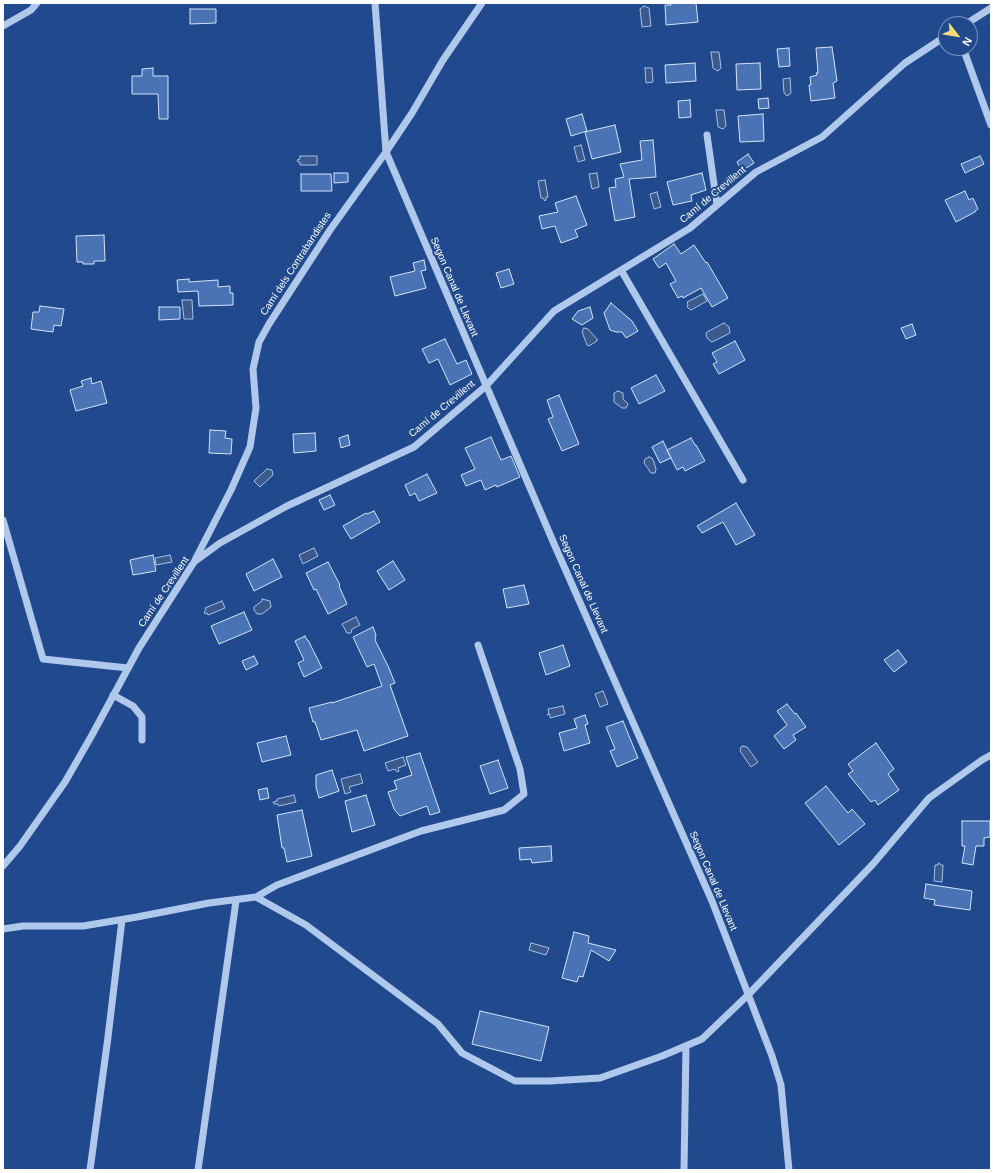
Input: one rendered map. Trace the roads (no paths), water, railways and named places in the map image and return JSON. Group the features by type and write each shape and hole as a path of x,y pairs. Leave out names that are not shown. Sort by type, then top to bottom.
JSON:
{"street":[{"path":"3,26 31,10 38,3"},
{"name":"Segon Canal de Llevant","path":"375,3 386,152 486,386 712,901 782,1085 789,1170"},
{"name":"Camí dels Contrabandistes","path":"194,562 231,490 250,447 256,408 253,369 259,342 330,230 386,152 412,113 443,60 482,3"},
{"path":"978,16 991,8"},
{"name":"Camí de Crevillent","path":"3,866 20,846 65,782 139,648 194,562 220,543 287,506 414,447 486,386 554,311 690,228 756,172 822,137 905,62 938,41"},
{"path":"967,56 991,125"},
{"path":"707,135 717,205"},
{"path":"621,270 743,480"},
{"path":"3,520 43,659 128,668"},
{"path":"3,929 23,926 83,926 209,903 256,897 277,885 421,831 504,810 524,794 520,770 478,645"},
{"path":"113,695 133,706 142,717 142,740"},
{"path":"256,897 306,925 438,1024 462,1053 515,1081 550,1081 600,1078 662,1056 702,1039 748,995 873,864 929,798 991,755"},
{"path":"198,1170 236,900"},
{"path":"90,1170 122,920"},
{"path":"684,1170 686,1046"}],"water":[{"path":"644,6 649,8 651,26 642,27 640,9"},
{"path":"711,52 719,52 721,68 718,71 713,68"},
{"path":"645,68 652,68 653,82 646,83"},
{"path":"790,78 791,93 787,96 784,93 783,79"},
{"path":"716,110 724,110 726,126 723,129 718,127"},
{"path":"581,145 585,160 578,162 574,147"},
{"path":"300,156 317,156 317,165 300,165 300,162 297,160 300,159"},
{"path":"597,173 599,187 592,189 589,174"},
{"path":"545,180 548,197 546,197 545,201 541,198 538,181"},
{"path":"657,192 661,207 654,209 650,194"},
{"path":"703,294 707,301 691,310 687,307 687,302"},
{"path":"182,300 192,300 193,319 184,319"},
{"path":"724,323 729,327 730,333 712,342 708,339 706,335 707,332"},
{"path":"584,328 588,329 597,339 597,341 589,346 587,345 582,332"},
{"path":"618,391 623,393 623,399 628,404 626,408 622,408 614,402 614,393"},
{"path":"649,457 652,458 654,462 656,469 655,473 651,473 644,463 645,459"},
{"path":"267,469 272,470 273,475 260,487 254,481"},
{"path":"314,548 318,556 303,564 299,555"},
{"path":"170,555 172,562 156,565 155,558"},
{"path":"262,599 270,601 271,607 262,614 257,614 254,607 262,601"},
{"path":"222,601 225,608 208,615 207,613 205,614 205,608"},
{"path":"356,617 360,625 352,629 351,633 347,633 342,624"},
{"path":"603,691 608,704 600,707 595,694"},
{"path":"563,706 565,714 550,718 550,714 547,715 549,713 548,709"},
{"path":"741,747 747,747 758,762 751,767 740,751"},
{"path":"403,757 406,765 398,768 399,771 397,772 395,769 388,771 385,763"},
{"path":"360,774 363,783 349,787 351,792 345,794 341,779"},
{"path":"294,795 296,802 279,806 273,802 277,801 277,799"},
{"path":"939,863 943,865 942,882 934,881 935,865 938,865"},
{"path":"531,943 549,948 546,955 529,950"}]}
